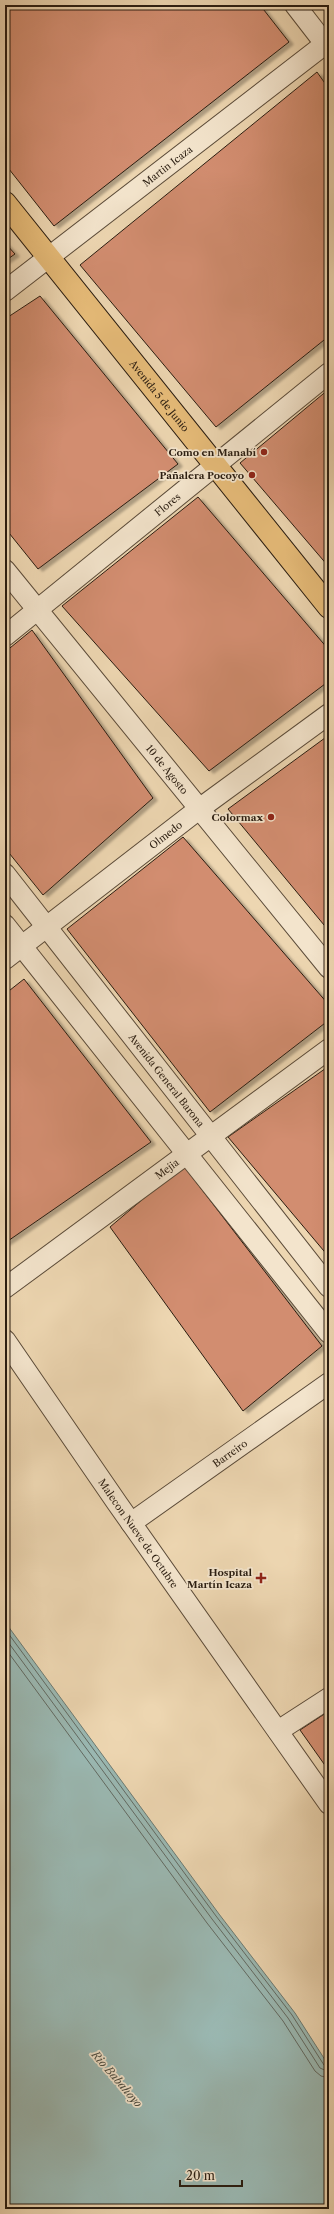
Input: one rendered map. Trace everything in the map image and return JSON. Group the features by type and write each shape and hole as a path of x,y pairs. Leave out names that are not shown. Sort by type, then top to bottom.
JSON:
{"main road":[{"name":"Avenida 5 de Junio","path":"5,203 329,607"}],"street":[{"path":"295,5 328,45"},
{"name":"Martin Icaza","path":"5,291 328,45"},
{"name":"Flores","path":"5,636 329,373"},
{"name":"10 de Agosto","path":"5,570 36,610 329,968"},
{"name":"Olmedo","path":"5,959 199,809 329,714"},
{"name":"Avenida General Barona","path":"5,874 209,1136 329,1287"},
{"path":"5,925 185,1154 329,1333"},
{"name":"Mejia","path":"5,1288 209,1136 329,1049"},
{"name":"Malecon Nueve de Octubre","path":"5,1340 131,1523 329,1804"},
{"name":"Barreiro","path":"131,1523 329,1383"},
{"path":"278,1731 329,1698"}],"water":[{"name":"Rio Babahoyo","path":"5,1622 219,1914 295,2013 329,2066 329,2209 5,2209"}],"building":[{"path":"5,5 260,5 289,42 54,226 5,164"},
{"path":"317,72 329,89 329,336 216,427 80,265"},
{"path":"5,243 15,254 5,261"},
{"path":"40,296 178,464 38,569 5,528 5,319"},
{"path":"329,389 329,567 240,463"},
{"path":"198,497 329,650 329,681 209,771 62,606"},
{"path":"32,630 153,798 43,895 5,848 5,652"},
{"path":"329,735 329,931 228,809"},
{"path":"183,837 329,1005 329,1020 210,1112 67,929"},
{"path":"24,979 151,1142 5,1243 5,994"},
{"path":"329,1066 329,1257 228,1137"},
{"path":"183,1165 322,1346 243,1411 110,1227"},
{"path":"329,1711 329,1771 300,1730"}],"place":[{"name":"Como en Manabí","path":"264,452"},
{"name":"Pañalera Pocoyo","path":"252,475"},
{"name":"Colormax","path":"271,817"},
{"name":"Hospital Martín Icaza","path":"261,1578"}]}
